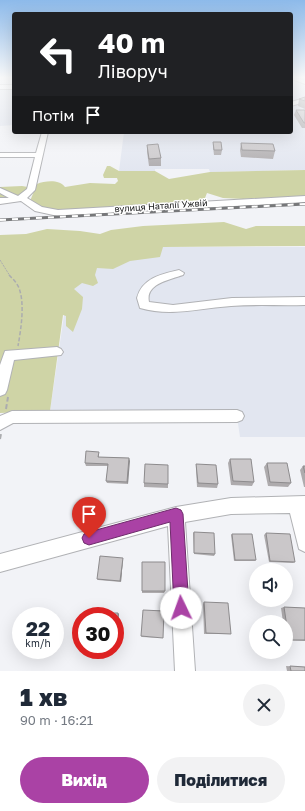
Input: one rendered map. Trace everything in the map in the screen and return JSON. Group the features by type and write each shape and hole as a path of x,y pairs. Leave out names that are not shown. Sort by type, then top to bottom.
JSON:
{"street":[{"path":"0,201 20,198 31,190 44,134"},
{"path":"0,155 39,155"},
{"name":"вулиця Наталії Ужвій","path":"0,190 20,198 41,212 58,213 305,199"},
{"path":"179,273 153,282 144,290 142,299 144,305 154,308 199,307 221,303 305,302"},
{"path":"0,390 9,355 58,352"},
{"path":"0,422 12,417 237,416"},
{"path":"0,563 176,514 231,506 301,504 305,543"},
{"path":"176,514 185,671"}],"shaded area":[{"path":"0,109 12,109 12,125 0,126"},
{"path":"293,109 305,109 305,170 210,172 209,169 155,169 155,171 119,171 124,134 293,134"},
{"path":"74,247 305,247 305,437 240,437 236,410 50,411"}],"green space":[{"path":"107,166 119,171 155,171 169,179 210,172 305,170 305,196 243,199 223,198 207,193 205,198 194,202 62,210 44,209 30,201 37,184 44,182 52,181 62,184 65,187 90,183 115,184 118,181 117,178 104,178 103,175"},
{"path":"0,187 28,187 24,194 0,199"},
{"path":"224,222 246,229 256,226 305,226 305,246 163,247 160,257 130,261 113,269 97,268 95,275 98,283 93,286 82,283 74,289 83,297 82,309 73,332 66,326 66,316 63,315 50,411 0,413 0,235 26,234 47,229 100,234 111,230 143,226"}],"building":[{"path":"296,110 305,110 305,123 304,123"},
{"path":"213,142 221,142 222,150 214,150"},
{"path":"241,143 273,144 275,151 242,150"},
{"path":"158,144 161,158 149,159 147,145"},
{"path":"86,451 99,452 98,457 129,458 127,482 106,481 108,464 85,463"},
{"path":"230,459 251,459 254,482 233,481"},
{"path":"267,463 287,463 291,483 270,482"},
{"path":"145,464 168,465 168,484 144,483"},
{"path":"196,464 216,465 218,484 198,483"},
{"path":"194,532 214,533 215,554 194,553"},
{"path":"266,533 290,534 295,562 270,561"},
{"path":"232,534 252,534 256,560 235,560"},
{"path":"100,556 123,558 120,581 97,579"},
{"path":"142,562 165,562 165,591 142,591"},
{"path":"204,602 228,603 231,634 206,633"},
{"path":"284,607 305,608 305,640 293,640 293,615 285,615"},
{"path":"143,610 164,611 163,638 141,636"},
{"path":"290,666 305,667 305,671 291,671"}],"railway":[{"path":"0,220 305,204"}],"route":[{"path":"89,538 176,514 181,608"}]}
